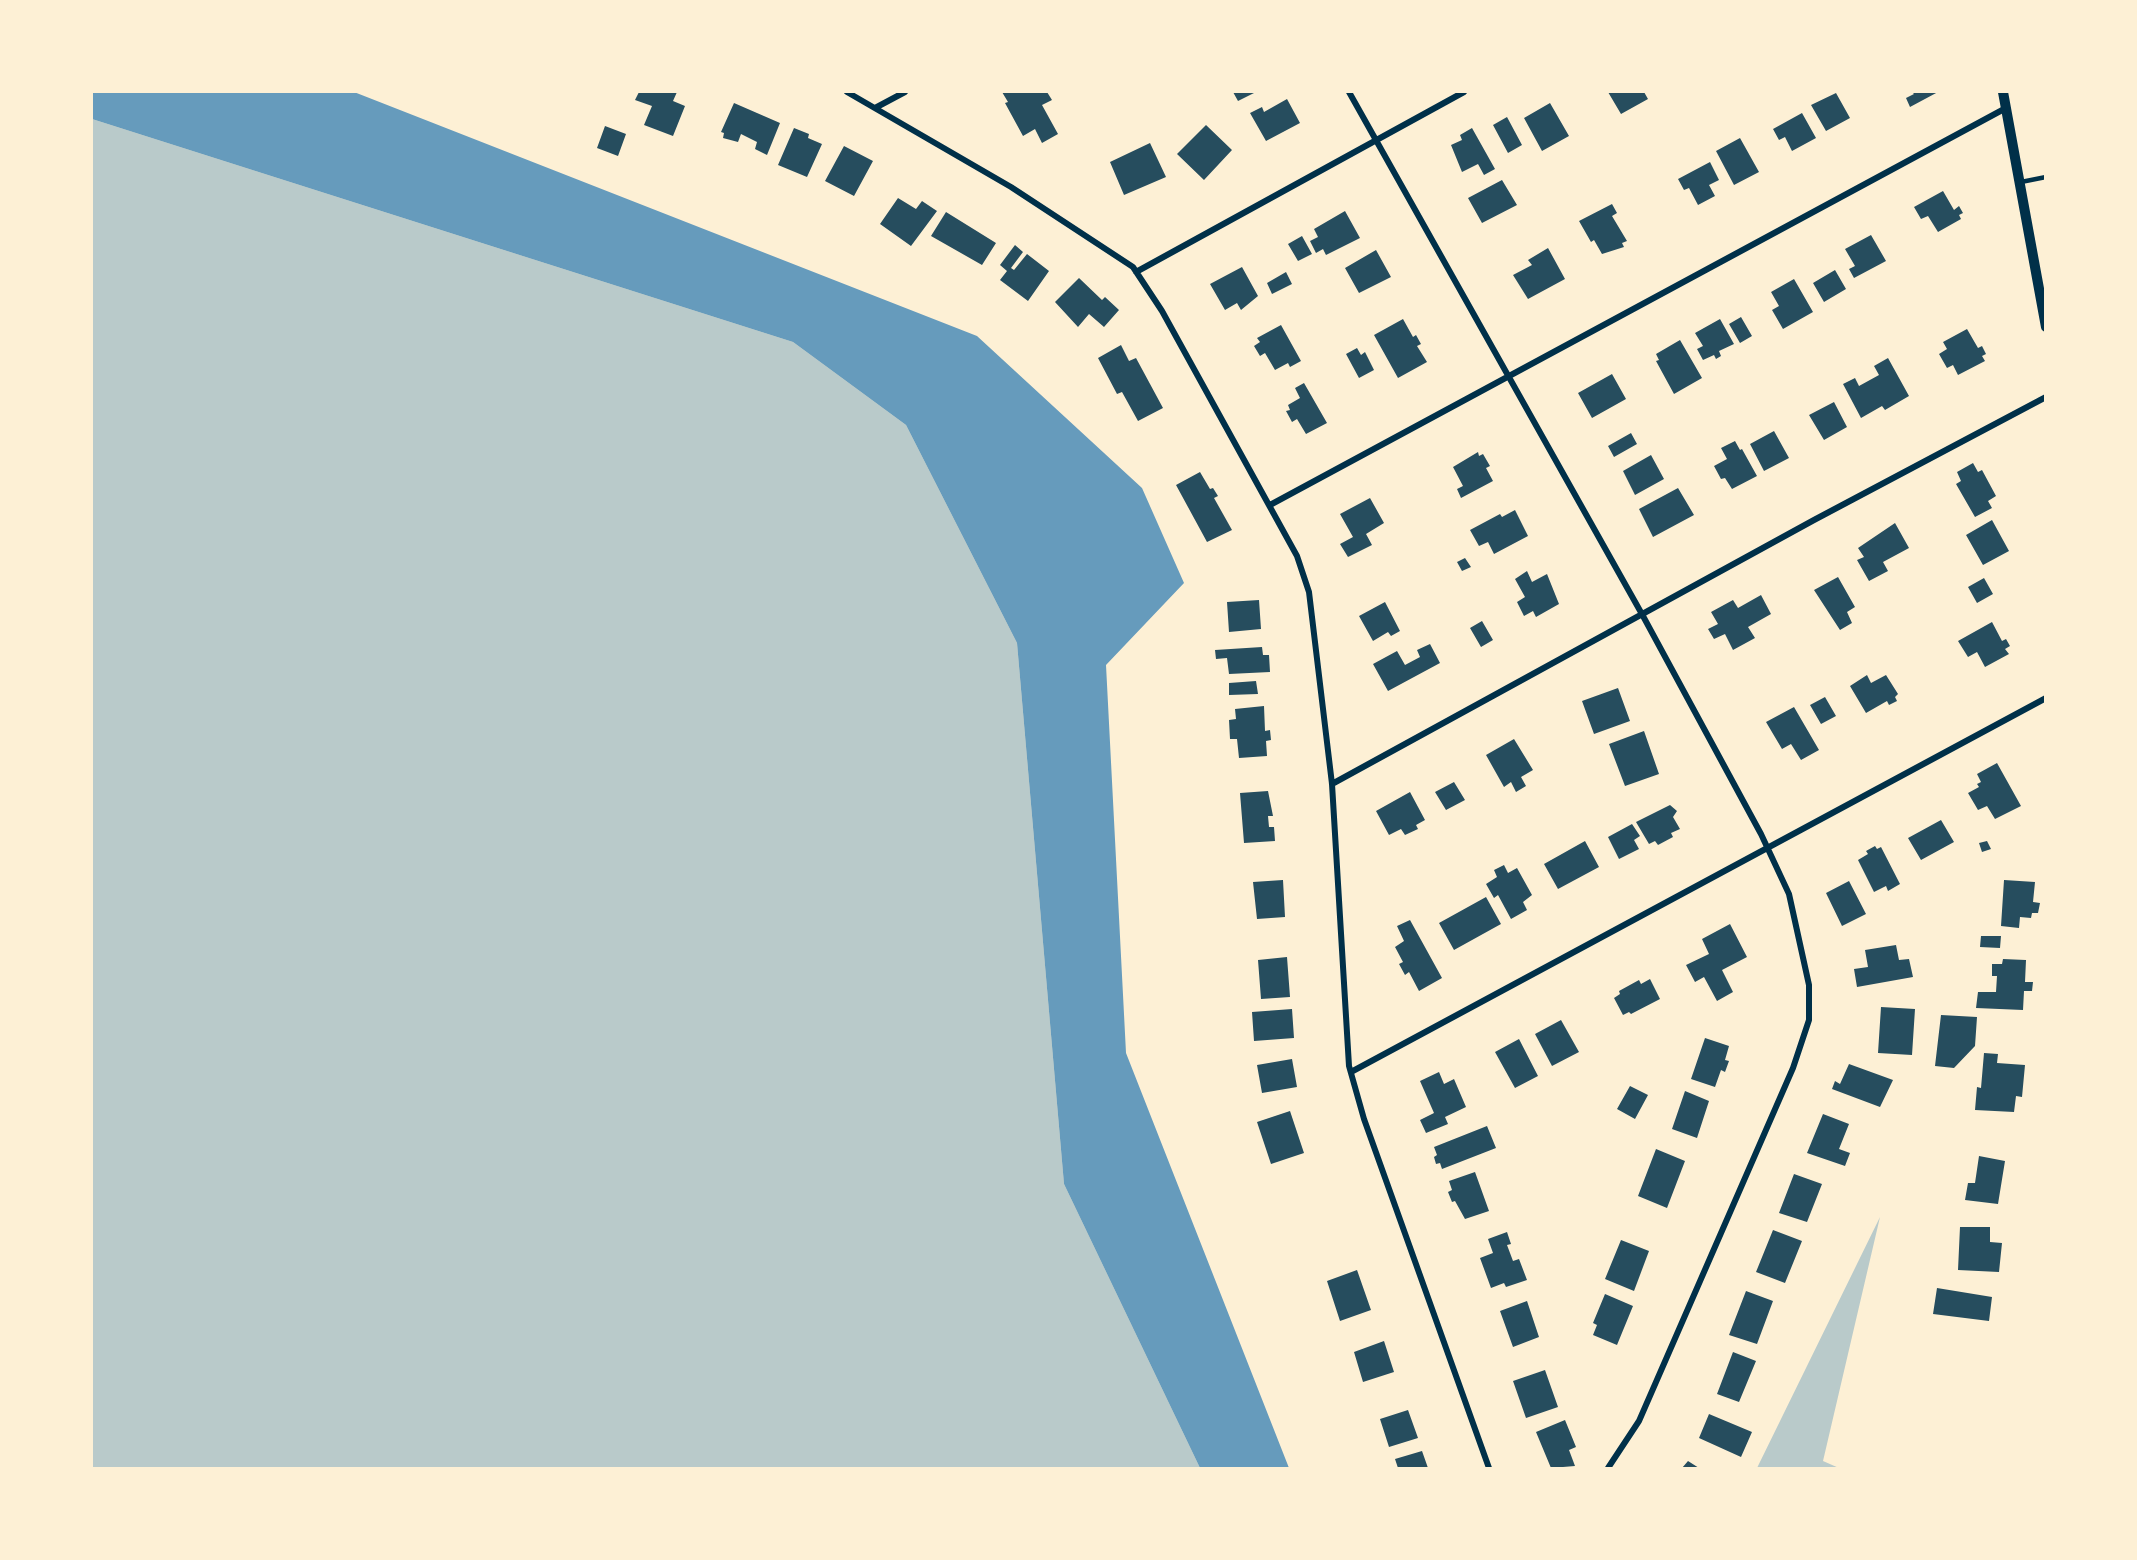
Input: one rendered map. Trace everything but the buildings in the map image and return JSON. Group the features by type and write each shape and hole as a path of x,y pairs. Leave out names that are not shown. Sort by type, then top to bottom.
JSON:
{"street":[{"path":"847,92 1011,187 1136,272 1162,311 1297,556 1310,592 1332,784 1351,1072 1364,1119 1489,1468"},
{"path":"875,108 905,92"},
{"path":"1349,92 1643,616 1768,850 1789,894 1803,948 1809,986 1809,1020 1793,1068 1639,1421 1608,1468"},
{"path":"1136,272 1464,92"},
{"path":"2003,92 2046,327"},
{"path":"1270,505 2006,108"},
{"path":"1332,784 1643,616 1814,520 2046,397"},
{"path":"1351,1072 1768,850 2046,698"}],"lane":[{"path":"2018,182 2046,177"}],"shaded area":[{"path":"92,119 793,342 906,425 1017,643 1064,1184 1200,1468 92,1468"},
{"path":"1880,1217 1823,1461 1839,1468 1757,1468"}],"water":[{"path":"92,92 354,92 977,336 1142,488 1184,583 1106,665 1126,1053 1289,1468 1200,1468 1064,1184 1017,643 906,425 793,342 92,119"}]}
